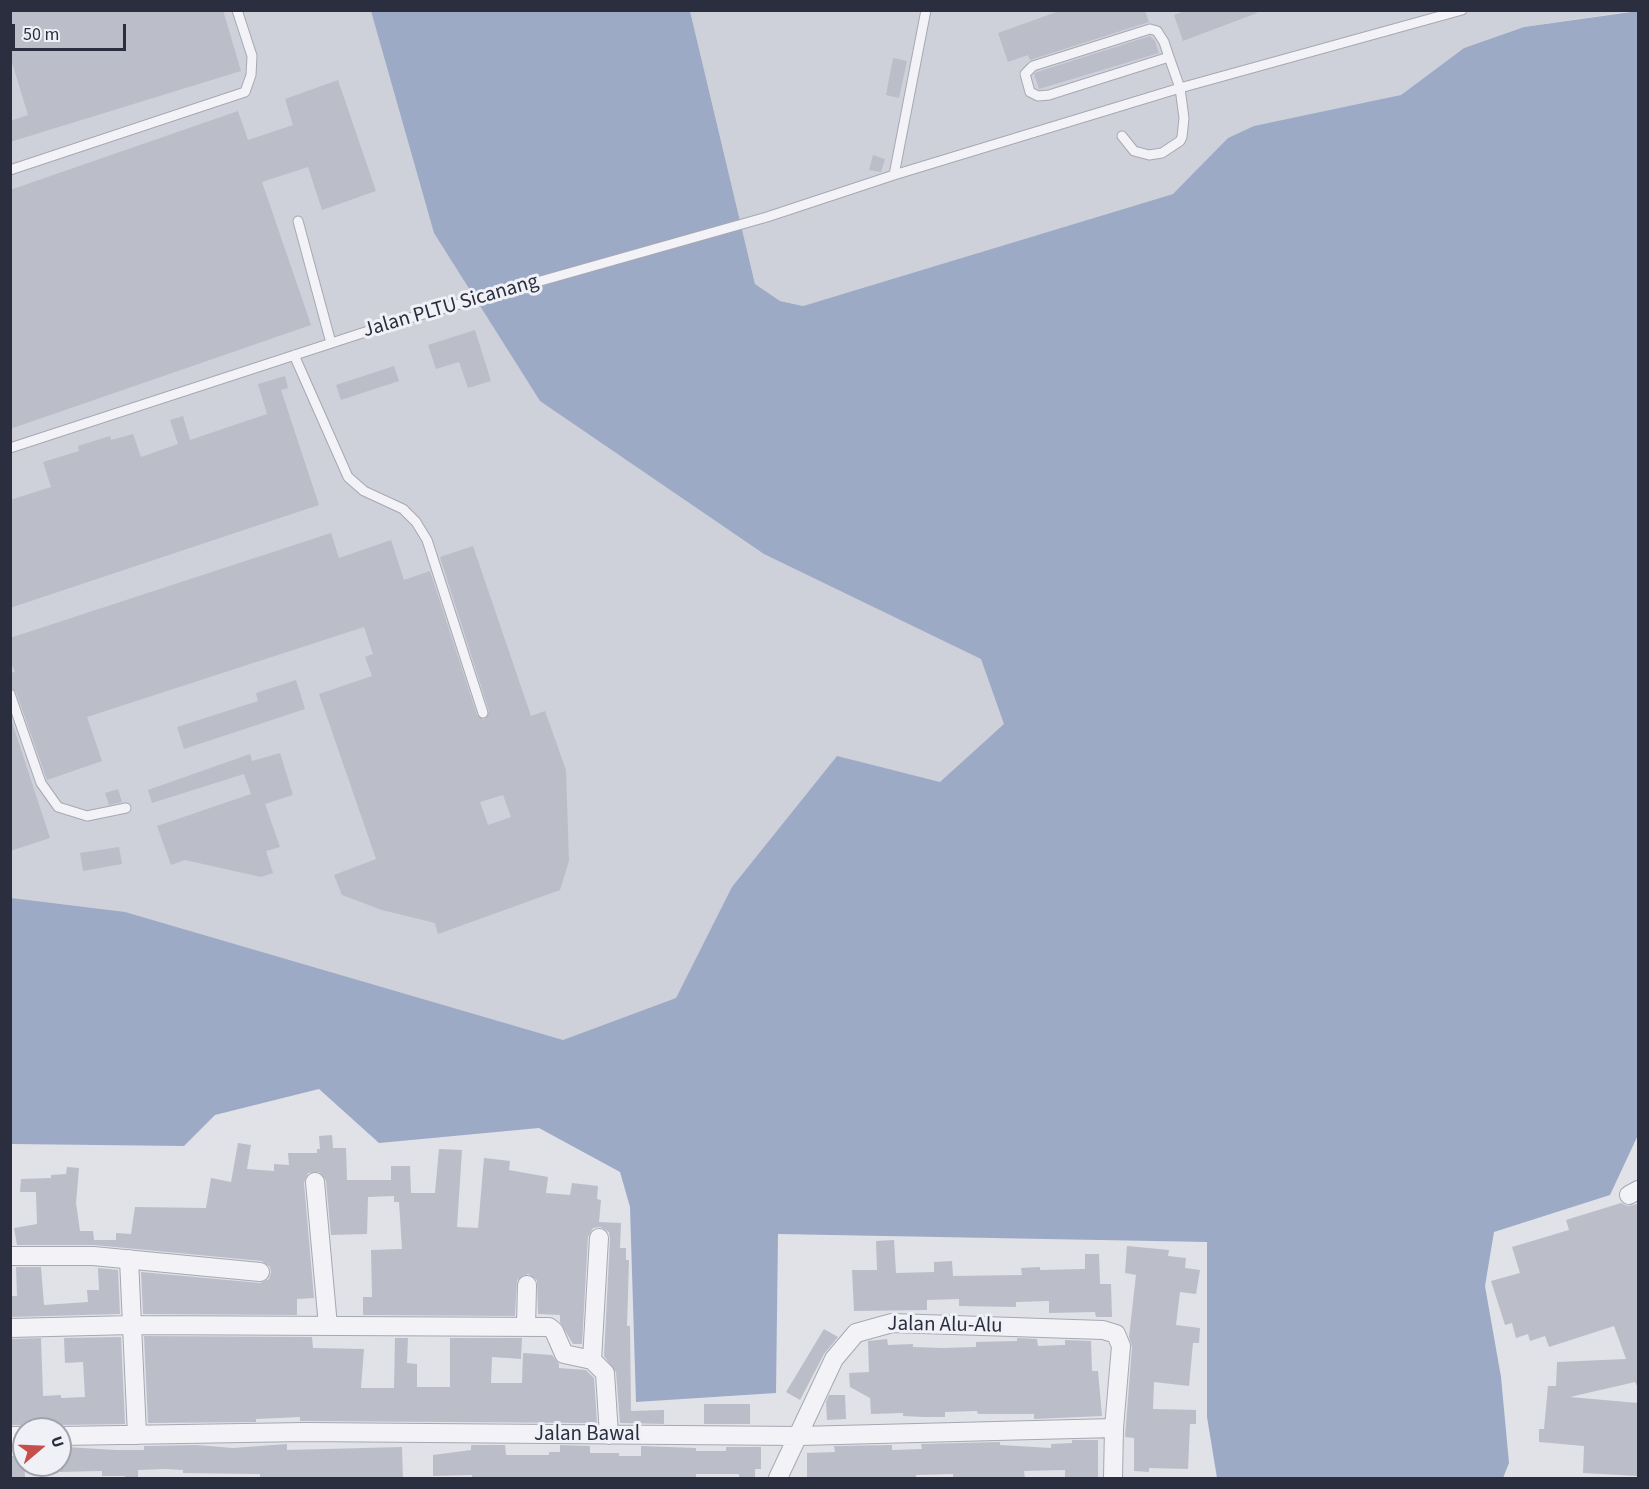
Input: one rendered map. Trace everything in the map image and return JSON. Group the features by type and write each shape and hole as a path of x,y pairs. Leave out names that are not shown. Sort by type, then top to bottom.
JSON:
{"street":[{"path":"315,1182 328,1326"},
{"path":"592,1360 599,1238"},
{"path":"10,1256 129,1259 260,1272"},
{"path":"129,1259 137,1435"},
{"path":"526,1327 527,1285"},
{"name":"Jalan Alu-Alu","path":"778,1479 834,1359 856,1333 873,1326 892,1323 1103,1330 1116,1334 1121,1346 1114,1428"},
{"path":"10,1328 132,1325 552,1329 564,1354 592,1360 602,1367 608,1380 609,1435"},
{"path":"1113,1479 1114,1428"},
{"name":"Jalan Bawal","path":"72,1436 304,1432 799,1436 1114,1428"}],"lane":[{"path":"10,170 245,92 251,75 252,56 237,10"},
{"path":"894,175 926,10"},
{"name":"Jalan PLTU Sicanang","path":"10,448 399,321 766,217 894,175 1179,88 1462,10"},
{"path":"1122,136 1134,151 1149,155 1162,153 1180,141 1184,118 1179,88 1169,57 1157,31 1150,29 1033,66 1025,74 1030,92 1038,96 1049,95 1169,57"},
{"path":"298,221 331,343"},
{"path":"294,355 348,477 364,490 403,509 417,522 427,540 483,713"},
{"path":"10,694 41,783 58,807 87,816 126,808"}],"shaded area":[{"path":"11,11 442,11 1009,634 1044,750 691,1022 520,1067 11,960"},
{"path":"690,11 1633,11 1524,27 1464,48 1401,95 1374,103 1190,180 1173,194 803,306 780,301 755,284"}],"water":[{"path":"371,11 690,11 755,284 780,301 803,306 1173,194 1228,138 1254,126 1401,95 1464,48 1524,27 1638,11 1638,1135 1610,1195 1494,1232 1485,1286 1501,1377 1509,1463 1503,1478 1217,1478 1207,1417 1207,1242 778,1234 776,1393 636,1402 630,1207 620,1172 539,1128 379,1143 319,1089 215,1115 184,1146 11,1144 11,898 125,912 563,1040 676,998 732,887 837,756 940,782 1004,724 981,659 764,554 540,401 434,233"}],"building":[{"path":"10,10 223,10 241,71 10,142 10,121 28,115 10,56"},
{"path":"1062,10 1145,10 1149,22 1030,60 1028,55 1008,62 998,33"},
{"path":"1187,10 1257,10 1257,13 1183,41 1174,15"},
{"path":"1150,36 1155,41 1159,53 1039,89 1034,74 1037,72"},
{"path":"893,58 907,61 899,98 886,95"},
{"path":"338,80 376,191 322,210 308,167 262,182 311,325 10,429 10,190 238,111 248,140 293,125 285,99"},
{"path":"873,155 885,159 881,172 869,170"},
{"path":"475,330 491,381 468,388 459,362 436,369 428,345"},
{"path":"394,366 399,381 341,400 336,385"},
{"path":"285,376 288,388 281,390 319,505 10,608 10,500 51,487 43,462 79,451 78,446 110,436 111,440 133,434 141,457 178,444 170,420 183,416 190,440 267,414 258,384"},
{"path":"331,533 339,558 391,540 404,580 430,571 477,715 484,720 489,711 440,557 473,546 531,716 545,711 566,770 569,861 560,890 438,934 435,923 382,910 342,895 334,875 376,859 319,694 372,676 365,657 373,654 364,627 87,717 102,761 47,780 16,692 10,687 10,673 15,672 10,660 10,638","holes":["503,795 511,817 488,825 480,802"]},
{"path":"296,680 305,709 184,749 177,727 258,701 256,693"},
{"path":"10,716 50,838 10,851"},
{"path":"280,753 293,795 265,804 280,847 266,851 273,873 261,877 185,860 171,865 157,826 251,794 244,774 152,803 148,790 250,754 252,761"},
{"path":"118,789 122,802 109,805 105,793"},
{"path":"119,847 122,864 83,871 80,853"},
{"path":"332,1135 333,1148 346,1148 347,1180 391,1180 391,1166 410,1166 411,1193 435,1193 439,1149 462,1150 457,1227 478,1228 484,1158 510,1161 509,1170 548,1177 546,1193 570,1195 572,1183 598,1186 597,1199 601,1200 599,1222 621,1223 620,1248 626,1248 626,1260 629,1260 627,1326 630,1326 631,1411 664,1410 664,1424 620,1423 616,1372 604,1356 610,1239 609,1232 600,1227 593,1228 588,1237 582,1344 573,1344 560,1322 560,1315 538,1314 537,1280 528,1274 517,1280 515,1316 363,1315 363,1297 372,1297 371,1250 402,1249 399,1202 394,1202 394,1196 368,1197 367,1234 331,1235 326,1181 319,1172 308,1173 304,1183 314,1298 297,1299 297,1315 143,1314 141,1272 260,1283 269,1279 271,1272 270,1267 262,1261 94,1245 17,1245 14,1228 37,1224 36,1192 20,1192 21,1179 51,1178 51,1175 66,1174 67,1167 79,1168 76,1203 80,1231 93,1231 94,1240 116,1240 116,1233 131,1234 135,1207 206,1208 211,1178 231,1182 238,1143 251,1145 247,1169 274,1171 274,1164 289,1165 288,1153 317,1153 317,1149 320,1149 319,1136"},
{"path":"1621,1203 1628,1206 1637,1204 1638,1209 1638,1388 1635,1382 1570,1397 1638,1403 1638,1476 1583,1473 1584,1446 1539,1442 1539,1429 1544,1429 1548,1386 1556,1386 1557,1362 1626,1359 1614,1326 1549,1347 1545,1336 1530,1341 1528,1334 1516,1338 1512,1323 1505,1325 1491,1281 1520,1273 1512,1247 1569,1230 1566,1220"},
{"path":"894,1240 896,1273 934,1272 934,1262 952,1261 953,1276 1022,1275 1021,1268 1085,1269 1085,1254 1099,1254 1100,1284 1111,1284 1112,1317 1096,1317 1095,1312 1049,1313 1049,1301 1016,1302 1016,1307 959,1306 959,1299 927,1300 927,1310 854,1311 852,1270 877,1270 876,1241"},
{"path":"1127,1246 1169,1250 1168,1256 1186,1258 1185,1268 1200,1270 1196,1294 1180,1292 1176,1325 1200,1328 1199,1343 1193,1343 1189,1386 1154,1382 1153,1409 1196,1410 1196,1424 1190,1424 1188,1469 1149,1468 1149,1472 1134,1471 1134,1438 1125,1437 1132,1347 1129,1337 1136,1275 1125,1273"},
{"path":"16,1267 41,1267 44,1305 88,1302 87,1290 99,1290 98,1268 118,1270 120,1314 10,1317 10,1296 17,1296"},
{"path":"824,1329 838,1337 824,1354 800,1400 786,1392"},
{"path":"144,1336 312,1337 313,1348 364,1349 361,1388 394,1388 395,1338 408,1338 407,1363 417,1364 417,1387 450,1387 450,1338 522,1338 521,1359 492,1357 491,1383 522,1383 523,1353 552,1355 559,1364 559,1368 586,1370 594,1378 597,1423 300,1421 300,1417 256,1419 256,1422 148,1423"},
{"path":"121,1337 125,1424 72,1425 72,1417 12,1417 12,1425 10,1425 10,1339 41,1338 43,1396 85,1397 83,1362 65,1363 64,1338"},
{"path":"1017,1338 1037,1339 1038,1346 1065,1345 1065,1340 1091,1341 1092,1371 1098,1371 1102,1416 1034,1419 1034,1414 978,1414 977,1411 945,1412 945,1417 903,1416 903,1413 871,1414 870,1398 850,1387 849,1373 869,1372 868,1341 887,1339 888,1345 913,1344 913,1347 942,1348 976,1347 976,1342 1017,1341"},
{"path":"829,1395 845,1395 846,1419 827,1420 826,1402"},
{"path":"704,1404 750,1404 750,1424 704,1424"},
{"path":"1072,1440 1098,1440 1098,1479 1065,1479 1065,1470 1024,1471 1025,1479 953,1478 953,1474 916,1475 916,1479 807,1479 807,1453 835,1452 834,1446 892,1445 892,1450 922,1449 921,1444 1000,1442 1000,1445 1051,1448 1051,1444 1072,1443"},
{"path":"287,1444 287,1450 402,1447 403,1479 260,1478 260,1474 183,1473 183,1470 165,1469 138,1470 138,1479 125,1479 125,1476 102,1476 102,1471 72,1472 72,1447 144,1450 144,1446 197,1445 233,1448"},
{"path":"471,1445 505,1445 506,1455 549,1455 549,1452 560,1452 560,1445 590,1446 590,1453 619,1453 619,1456 641,1456 641,1446 696,1448 696,1451 726,1451 726,1447 761,1447 761,1469 755,1469 755,1479 739,1479 739,1474 696,1474 696,1479 472,1479 472,1475 433,1476 433,1455 471,1450"},
{"path":"10,1456 12,1456 12,1477 10,1477"}]}
